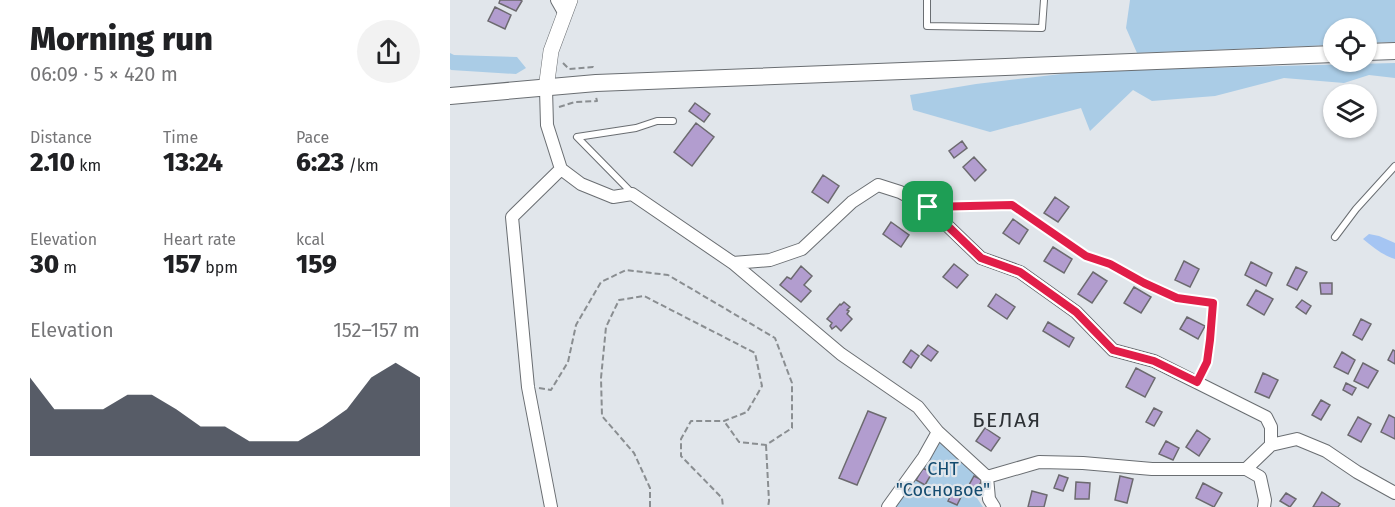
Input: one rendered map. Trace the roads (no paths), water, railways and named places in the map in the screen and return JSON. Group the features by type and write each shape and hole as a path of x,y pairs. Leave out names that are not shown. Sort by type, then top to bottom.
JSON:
{"main road":[{"path":"1377,52 1395,51"},
{"path":"450,96 608,83 1323,54"}],"street":[{"path":"557,0 568,7 551,51 546,89 547,125 561,169 581,184 613,197 632,194 733,263 841,354 918,407 938,432 987,477 989,500 994,507"},
{"path":"551,507 528,387 512,217 561,169"},
{"path":"733,263 770,260 802,249 852,202 878,185 900,192 928,207 981,258 1020,272 1076,312 1113,350 1154,361 1266,417 1271,427 1270,445"},
{"path":"888,507 924,457 938,432"},
{"path":"1246,469 1270,445 1297,439 1326,451 1395,493"},
{"path":"987,477 1038,462 1152,469 1246,469 1260,477 1265,500 1264,507"}],"lane":[{"path":"927,0 927,26 1042,27 1044,0"},
{"path":"632,194 577,137 636,128 657,121 673,121"},
{"path":"1335,237 1356,209 1395,166"},
{"path":"928,207 1012,205 1086,256 1110,264 1177,298 1213,303 1207,362 1197,382"}],"district":[{"name":"БЕЛАЯ","path":"1007,420"}],"park label":[{"name":"СНТ \"Сосновое\"","path":"943,479"}]}
